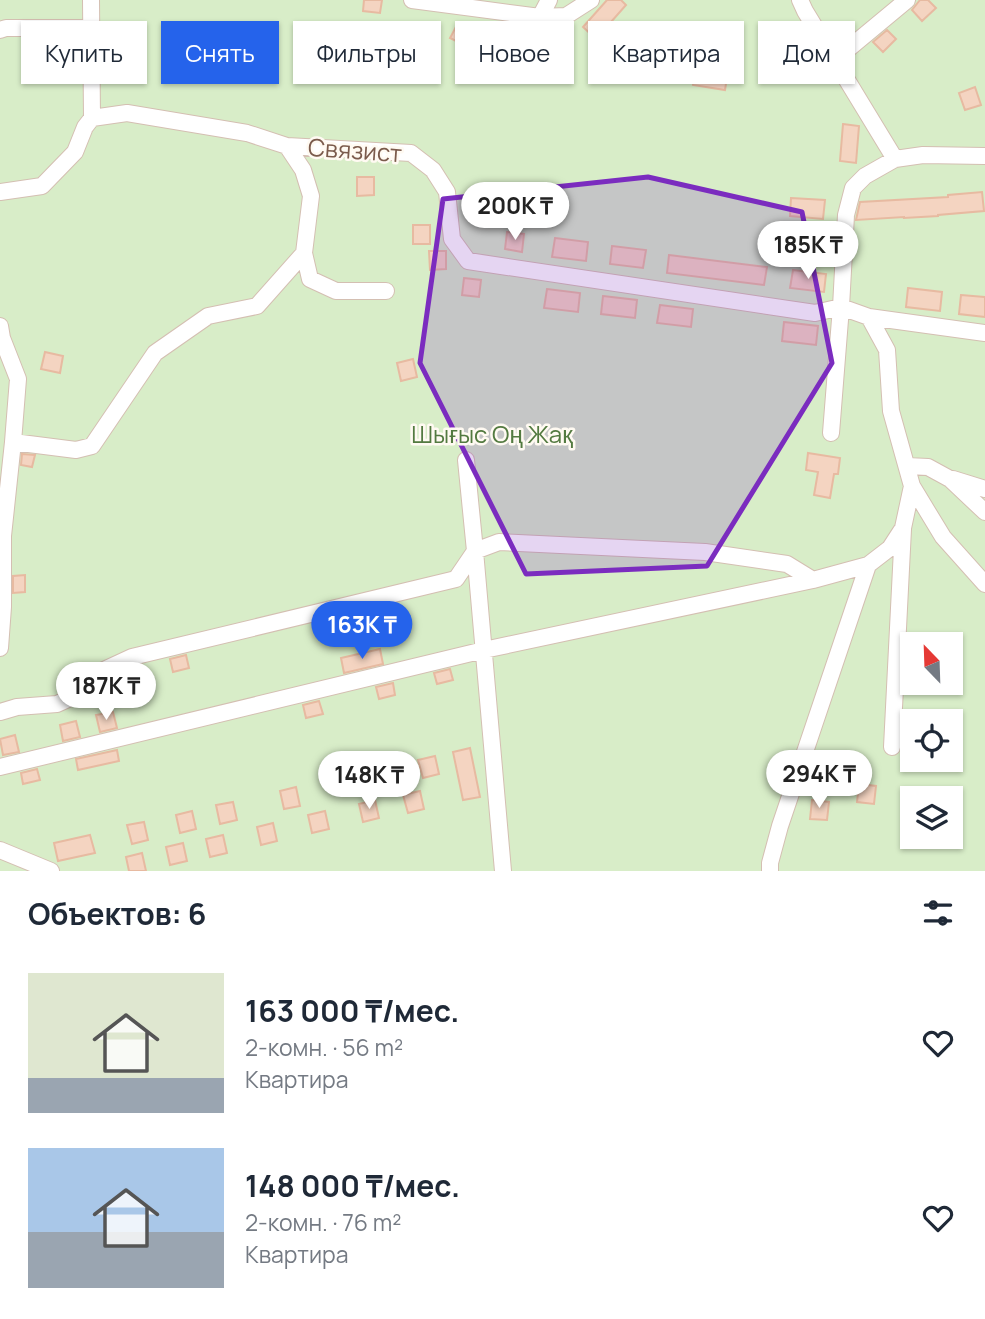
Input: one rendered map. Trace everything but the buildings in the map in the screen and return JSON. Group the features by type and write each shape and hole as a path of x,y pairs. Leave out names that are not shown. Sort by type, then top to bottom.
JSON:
{"street":[{"path":"91,0 92,21"},
{"path":"413,0 540,17 565,16 591,0"},
{"path":"540,17 549,0"},
{"path":"800,0 811,21"},
{"path":"855,43 907,0"},
{"path":"0,16 21,25"},
{"path":"0,30 21,28"},
{"path":"0,192 42,186 75,152 85,127 92,118 92,84"},
{"path":"851,84 895,159"},
{"name":"Связист","path":"92,118 127,113 247,133 288,146 411,153 433,170 447,192 452,239 468,261 815,313 841,307"},
{"path":"288,146 303,170 311,196 304,253 310,279 336,291 386,291"},
{"path":"831,433 846,215 853,188 865,176 895,159 923,155 985,156"},
{"path":"13,442 76,450 92,446 155,354 208,316 257,306 304,253"},
{"path":"841,307 869,317 985,333"},
{"path":"869,317 887,350 891,411 912,486 943,537 985,584"},
{"path":"0,326 18,379 2,535 3,607 0,648"},
{"path":"466,460 503,871"},
{"path":"907,466 928,467 950,478 985,489"},
{"path":"950,478 985,513"},
{"path":"892,747 903,528 912,486"},
{"path":"0,766 484,650 813,580 868,565 890,548 903,528"},
{"path":"0,712 17,707 57,704 68,699 90,676 132,657 456,579 475,551 499,542 705,552 786,564 813,580"},
{"path":"770,871 780,826 868,565"},
{"path":"0,850 51,871"}],"highlighted area":[{"path":"648,177 802,212 832,363 707,566 526,574 420,363 443,199"}],"green space":[{"name":"Шығыс Оң Жақ","path":"0,0 985,0 985,871 0,871"}]}
